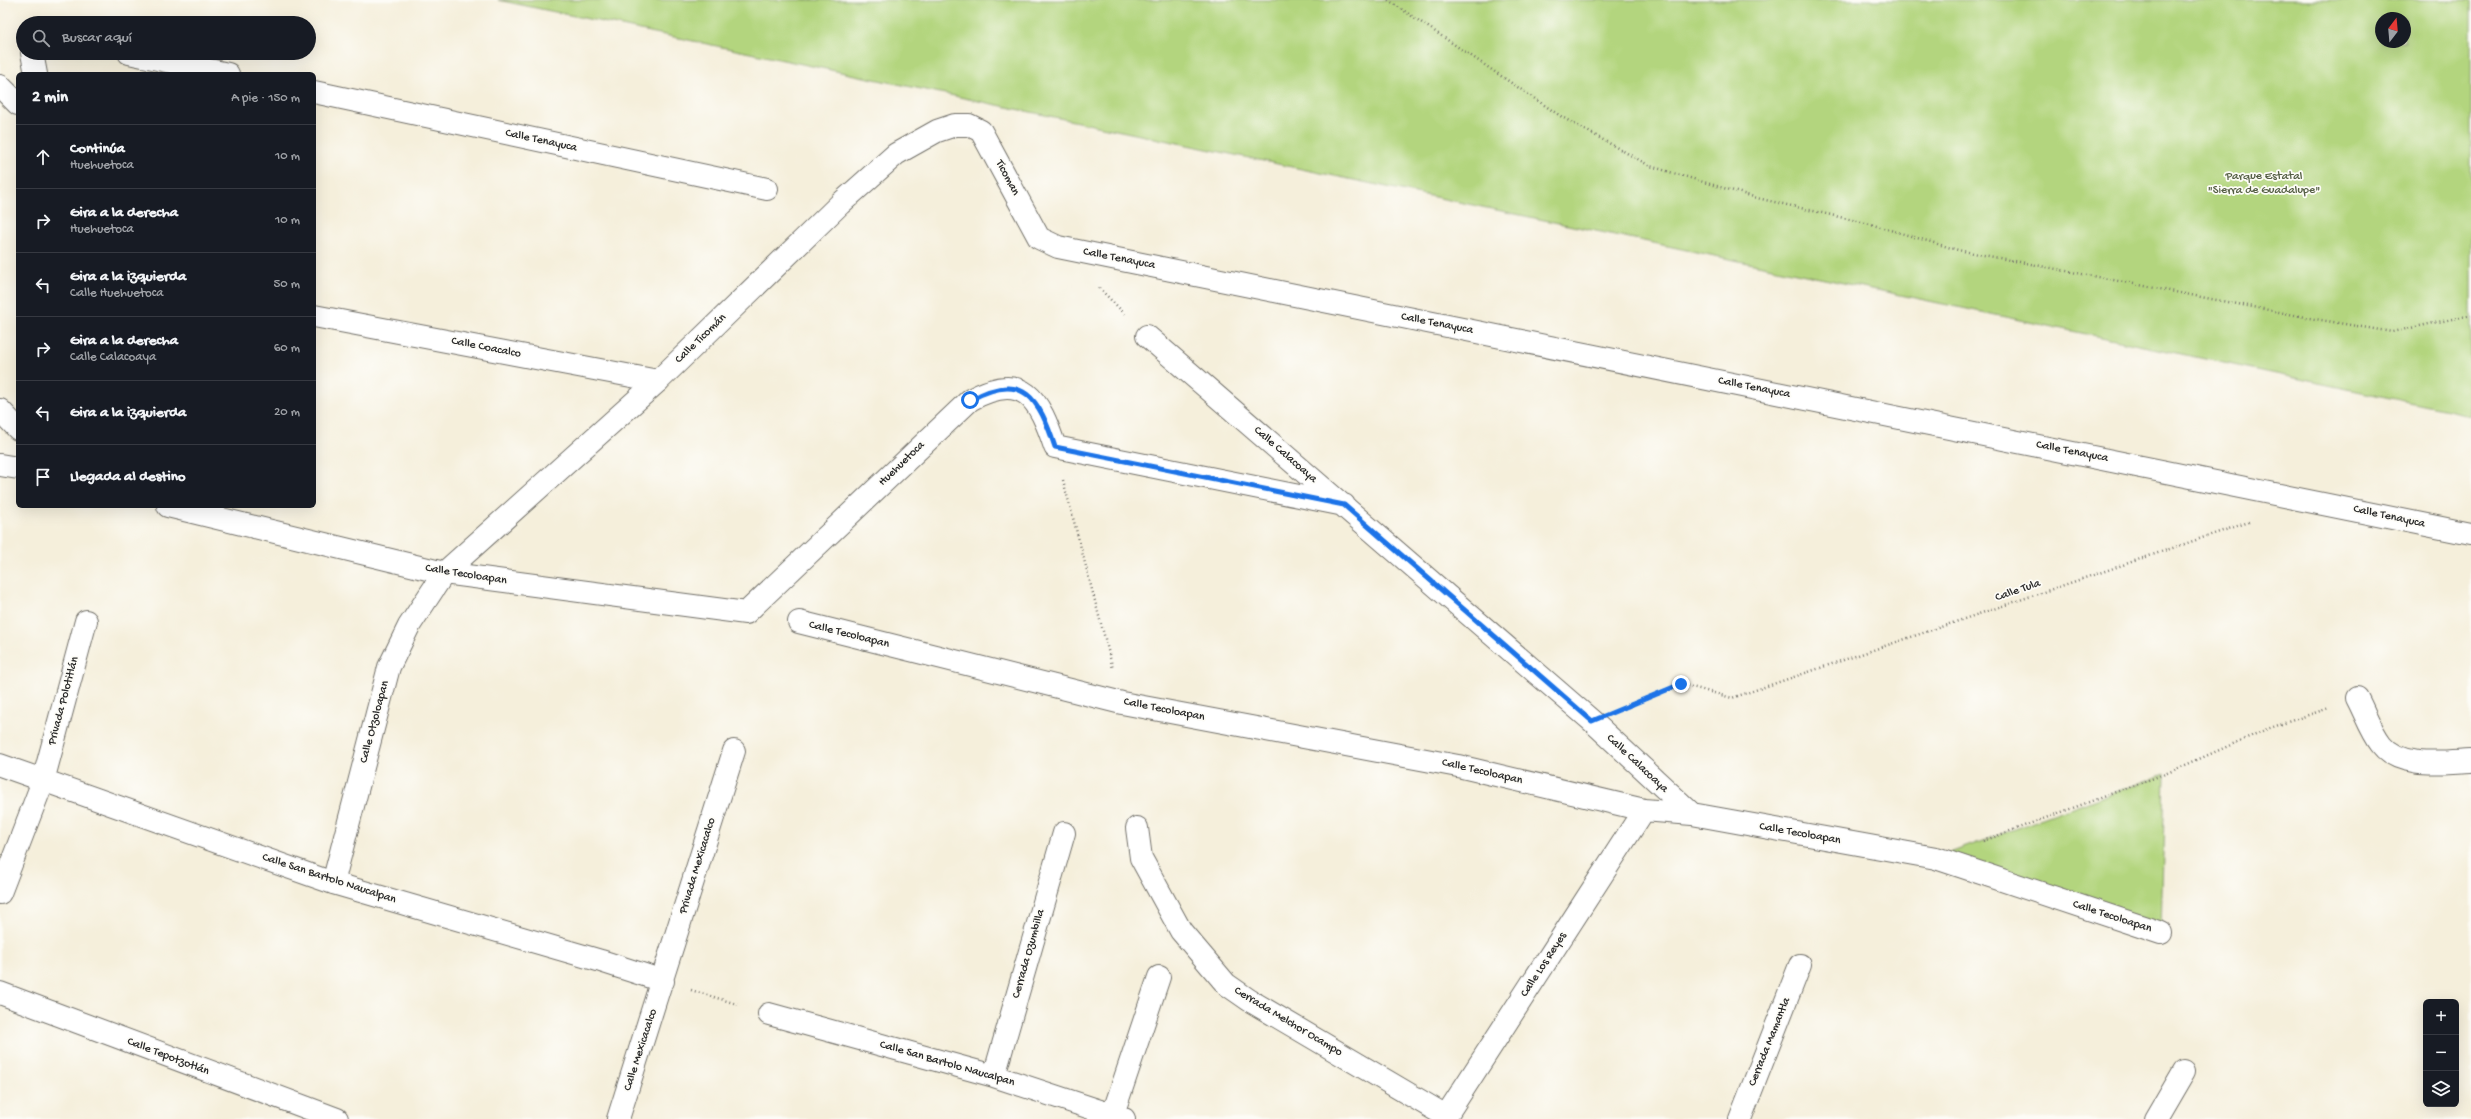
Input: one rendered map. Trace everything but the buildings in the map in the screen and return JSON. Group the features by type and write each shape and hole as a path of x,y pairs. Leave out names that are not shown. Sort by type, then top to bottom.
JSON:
{"street":[{"path":"33,60 36,72"},
{"path":"162,60 219,72"},
{"path":"0,86 16,102"},
{"name":"Calle Tenayuca","path":"316,92 767,189"},
{"name":"Calle Ticomán","path":"444,573 658,381 840,204 896,154 937,131 955,125 968,125"},
{"name":"Ticoman","path":"968,125 981,130 991,146 1039,238"},
{"name":"Calle Tenayuca","path":"1039,238 1058,247 2471,534"},
{"name":"Calle Coacalco","path":"316,316 658,381"},
{"name":"Calle Calacoaya","path":"1147,336 1592,721 1692,814"},
{"name":"Huehuetoca","path":"746,613 970,400 983,392 998,387 1013,388 1028,394 1037,403 1045,416 1055,447"},
{"path":"0,410 16,427"},
{"path":"1055,447 1344,505"},
{"path":"0,465 16,468"},
{"name":"Calle Tecoloapan","path":"176,508 444,573 746,613"},
{"name":"Calle Otzoloapan","path":"333,883 389,666 409,626 444,573"},
{"name":"Privada Polotitlán","path":"0,893 43,781 86,621"},
{"name":"Calle Tecoloapan","path":"799,622 1122,703 1458,766 1644,810 1692,814 1936,858 2161,933"},
{"path":"2357,698 2382,745 2404,760 2430,763 2471,761"},
{"name":"Privada Mexicacalco","path":"663,981 734,751"},
{"name":"Calle San Bartolo Naucalpan","path":"0,765 333,883 601,961 663,981"},
{"name":"Calle Los Reyes","path":"1445,1117 1644,810"},
{"name":"Cerrada Melchor Ocampo","path":"1137,828 1142,858 1181,931 1226,984 1249,1000 1445,1117"},
{"name":"Cerrada Ozumbilla","path":"994,1076 1064,832"},
{"name":"Cerrada Mamantla","path":"1740,1119 1800,965"},
{"path":"1119,1116 1159,977"},
{"name":"Calle Mexicacalco","path":"618,1119 663,981"},
{"name":"Calle Tepotzotlán","path":"0,993 337,1119"},
{"name":"Calle San Bartolo Naucalpan","path":"769,1014 994,1076 1119,1116"},
{"path":"2156,1119 2184,1071"}],"path":[{"path":"1388,0 1562,117 1650,166 1757,198 1870,224 1958,250 2392,332 2471,315"},
{"path":"1097,286 1147,336"},
{"path":"1055,447 1122,703"},
{"name":"Calle Tula","path":"1592,721 1681,684 1732,698 2250,521"},
{"path":"1980,842 2165,774 2267,729 2357,698"},
{"path":"663,981 769,1014"}],"green space":[{"name":"Parque Estatal \"Sierra de Guadalupe\"","path":"498,0 2471,0 2471,415"},
{"path":"2165,774 2161,933 1936,858"}],"route":[{"path":"970,400 983,392 998,387 1013,388 1028,394 1037,403 1045,416 1055,447 1344,505 1592,721 1681,684"}]}
